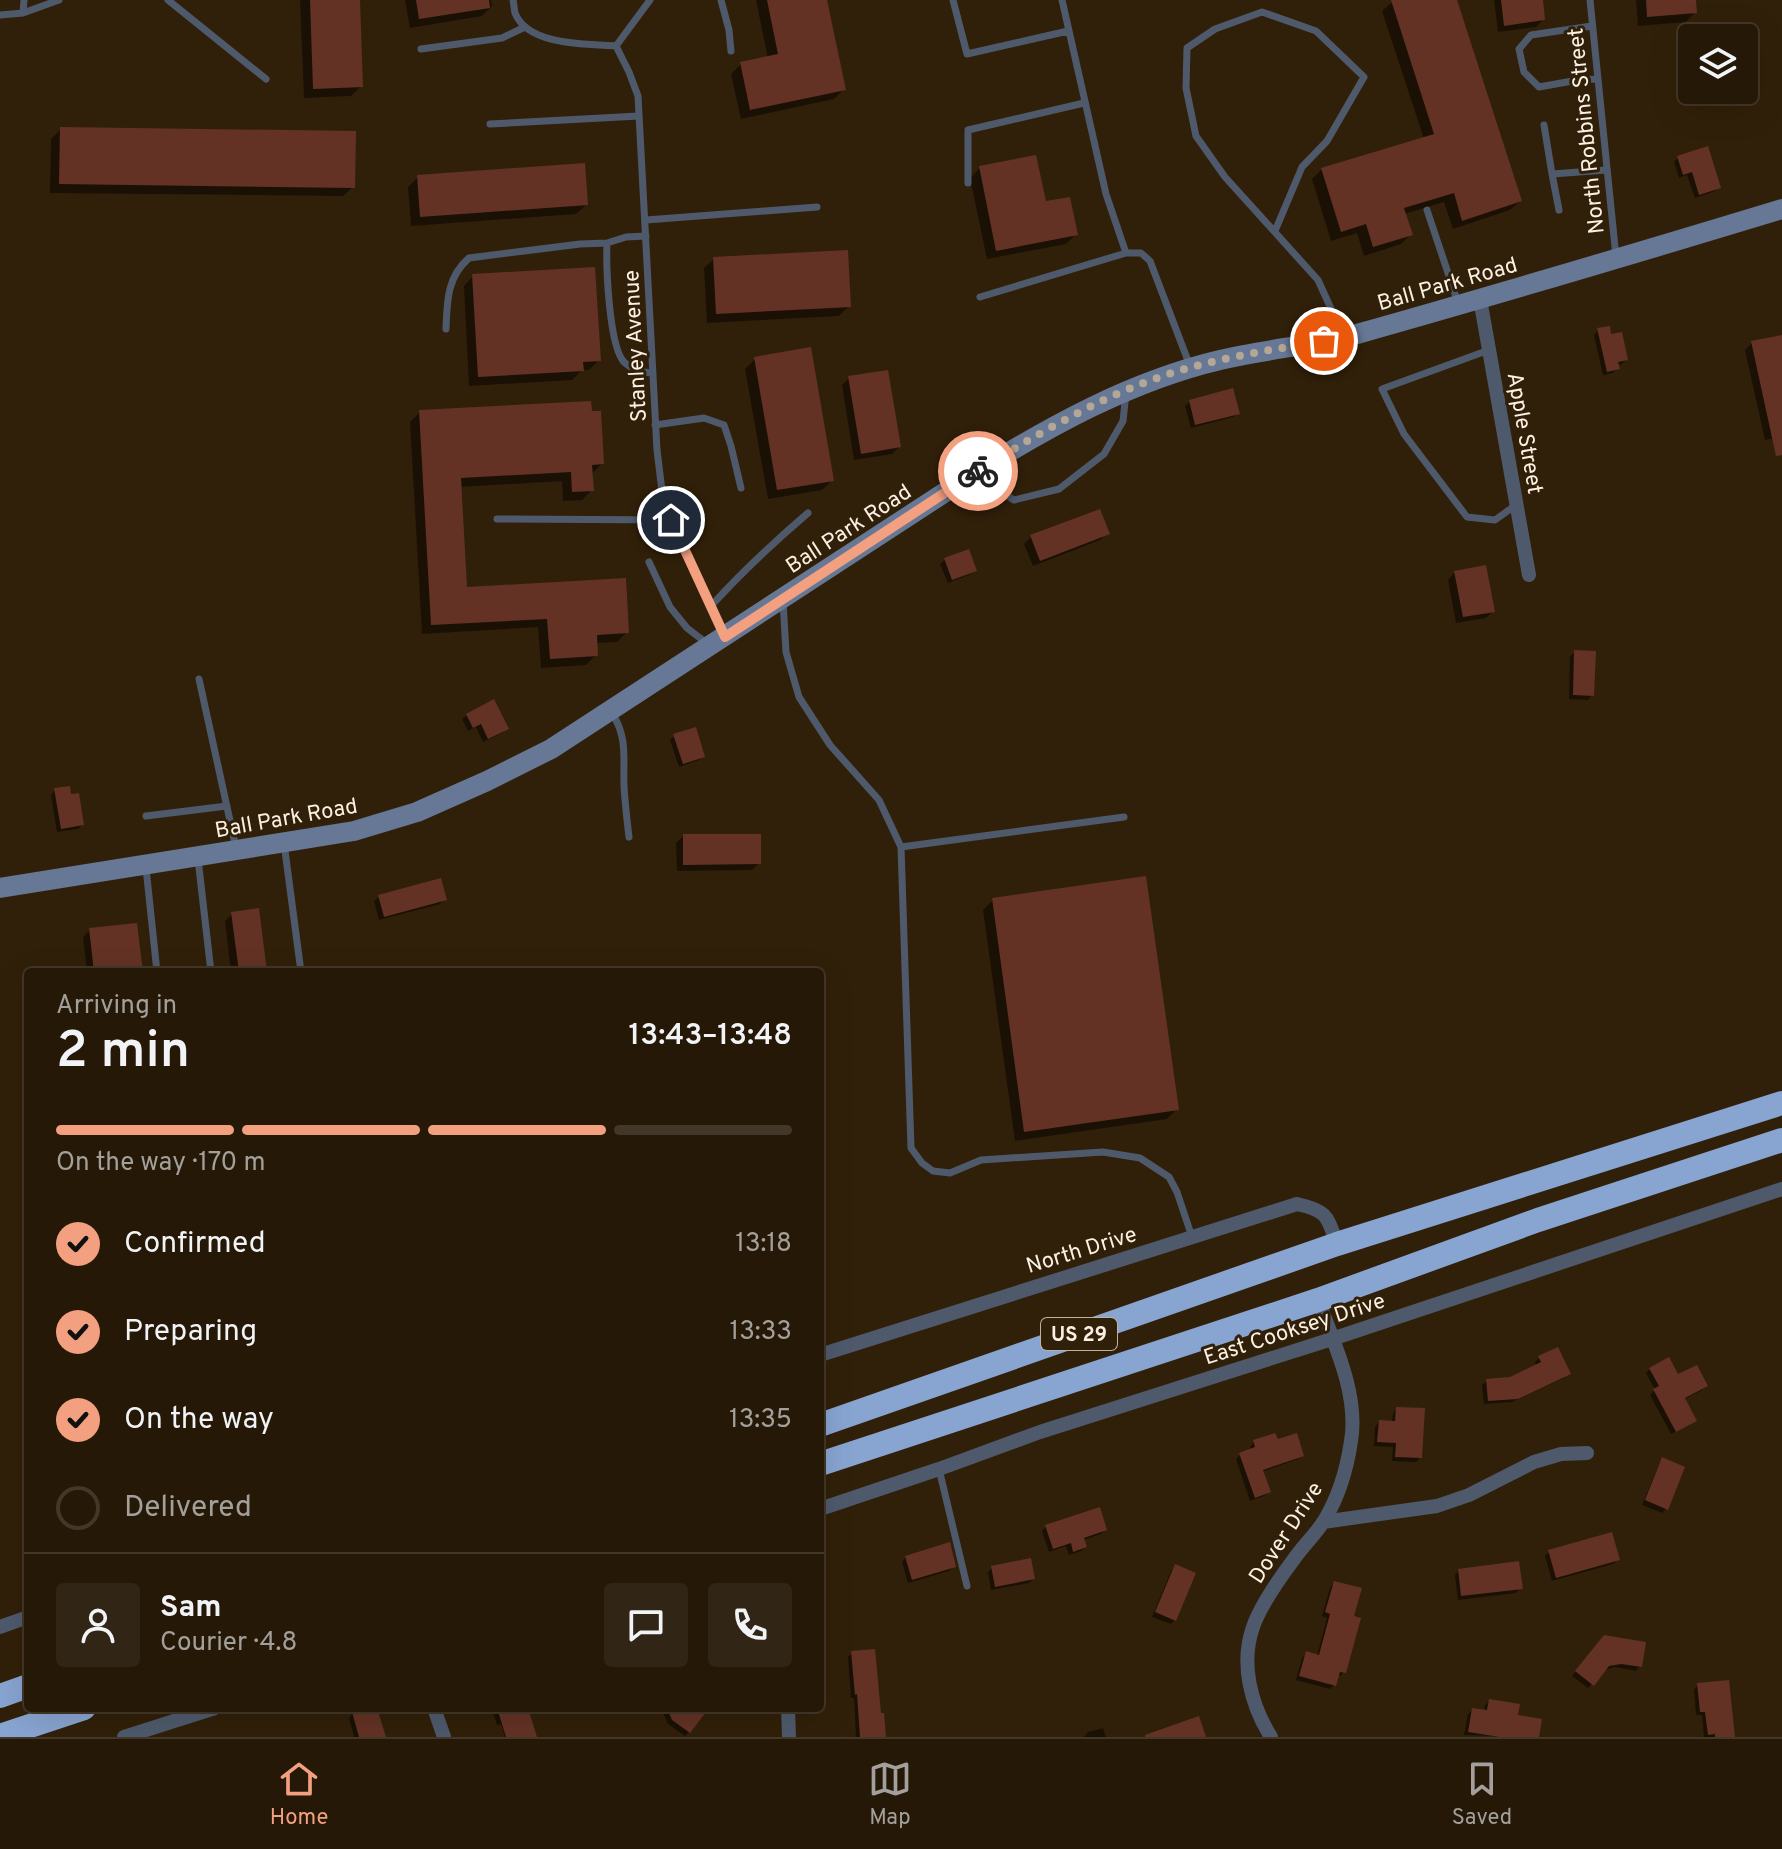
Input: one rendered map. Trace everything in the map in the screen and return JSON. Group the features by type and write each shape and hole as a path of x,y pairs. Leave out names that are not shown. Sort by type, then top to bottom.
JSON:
{"highway":[{"name":"US 29","path":"824,1424 1337,1244 1782,1103"},
{"name":"US 29","path":"824,1463 1318,1300 1538,1220 1782,1140"},
{"path":"0,1696 24,1687"},
{"path":"0,1736 72,1712"}],"street":[{"name":"Ball Park Road","path":"2,883 145,866 284,843 354,831 417,812 551,749 973,474 1031,439 1127,391 1162,376 1220,360 1343,337 1459,305 1782,209"},
{"name":"Apple Street","path":"1480,299 1529,575"},
{"name":"East Cooksey Drive","path":"824,1508 1040,1432 1332,1339 1782,1189"},
{"name":"North Drive","path":"824,1354 1297,1204 1316,1209 1328,1218 1337,1244"},
{"name":"Dover Drive","path":"1271,1737 1253,1699 1246,1664 1252,1627 1273,1588 1323,1522 1342,1483 1352,1438 1352,1399 1318,1300"},
{"path":"1323,1522 1437,1506 1469,1495 1534,1462 1561,1454 1587,1453"},
{"path":"0,1627 24,1618"},
{"path":"124,1737 202,1712"},
{"path":"435,1712 444,1737"},
{"path":"788,1712 789,1737"}],"lane":[{"path":"23,13 24,0"},
{"path":"0,15 23,13 59,0"},
{"path":"168,0 266,79"},
{"path":"513,0 515,13 525,27 544,37 568,43 616,46 650,0"},
{"path":"721,0 731,51"},
{"path":"953,0 967,54 1068,31"},
{"path":"1062,0 1106,194 1126,253"},
{"name":"North Robbins Street","path":"1590,0 1616,259"},
{"path":"1275,231 1302,167 1327,141 1364,77 1316,31 1262,12 1215,29 1187,48 1186,88 1196,136 1225,177 1318,280 1343,337"},
{"path":"1592,26 1531,35 1519,49 1524,72 1539,87 1597,79"},
{"path":"421,49 502,38 525,27"},
{"name":"Stanley Avenue","path":"616,46 638,96 655,425 662,491 671,520 711,606 718,642"},
{"path":"968,183 968,130 1084,103"},
{"path":"490,124 639,116"},
{"path":"1544,125 1559,210"},
{"path":"1552,174 1606,170"},
{"path":"646,220 817,207"},
{"path":"1427,210 1459,305"},
{"path":"446,329 447,298 458,268 469,258 646,236"},
{"path":"607,243 606,272 616,345 622,360 635,370 653,374"},
{"path":"980,297 1126,253 1141,253 1150,261 1191,368"},
{"path":"1489,350 1382,389 1404,434 1467,517 1495,520 1516,505"},
{"path":"973,474 1014,500 1059,489 1104,454 1123,421 1127,391"},
{"path":"655,425 704,418 724,425 741,488"},
{"path":"711,606 760,555 808,513"},
{"path":"497,519 671,520"},
{"path":"649,562 670,607 687,628 718,642"},
{"path":"783,599 786,652 799,697 830,745 879,800 901,847 911,1148 922,1163 933,1171 950,1173 981,1160 1103,1152 1140,1158 1169,1177 1192,1237"},
{"path":"199,679 237,850"},
{"path":"611,711 624,739 624,788 629,837"},
{"path":"146,816 227,806"},
{"path":"901,847 1124,817"},
{"path":"284,843 300,968"},
{"path":"197,857 211,968"},
{"path":"145,866 157,968"},
{"path":"939,1469 967,1586"}],"building":[{"path":"310,0 360,0 363,87 313,89"},
{"path":"416,0 489,0 490,8 419,19"},
{"path":"767,0 827,0 846,90 750,110 740,62 778,54"},
{"path":"1391,0 1457,0 1522,201 1462,221 1454,193 1404,208 1413,235 1373,247 1366,224 1341,232 1321,168 1434,134"},
{"path":"1501,0 1543,0 1545,20 1504,26"},
{"path":"1646,0 1696,0 1697,13 1647,17"},
{"path":"60,127 356,131 355,188 59,184"},
{"path":"1708,146 1721,188 1699,195 1692,172 1683,175 1677,156"},
{"path":"1036,155 1046,201 1070,197 1078,235 996,251 979,166"},
{"path":"585,163 588,205 420,217 417,175"},
{"path":"848,250 851,307 716,314 713,257"},
{"path":"595,267 601,361 583,362 584,371 478,377 472,274"},
{"path":"1610,326 1611,334 1622,332 1628,360 1618,362 1620,369 1607,372 1597,328"},
{"path":"1782,335 1782,455 1776,456 1751,341"},
{"path":"811,347 834,481 777,490 754,357"},
{"path":"888,370 901,447 861,454 848,376"},
{"path":"1233,388 1240,414 1195,425 1189,400"},
{"path":"591,401 592,411 601,411 604,464 592,465 594,491 572,492 571,472 461,478 467,587 626,578 629,633 597,635 598,656 550,659 547,619 431,625 419,410"},
{"path":"1100,509 1110,534 1040,561 1030,535"},
{"path":"969,549 977,571 952,580 944,558"},
{"path":"1486,565 1495,612 1463,617 1454,571"},
{"path":"1574,650 1596,651 1594,696 1573,695"},
{"path":"494,699 509,729 488,739 481,724 473,728 466,714"},
{"path":"696,727 705,757 683,764 673,734"},
{"path":"70,786 71,794 79,793 84,825 61,829 54,788"},
{"path":"683,834 761,834 761,864 683,865"},
{"path":"1146,876 1179,1110 1024,1132 992,898"},
{"path":"441,878 447,900 384,917 378,895"},
{"path":"259,908 266,968 238,968 231,912"},
{"path":"137,923 143,968 94,968 89,928"},
{"path":"1558,1347 1571,1374 1518,1399 1488,1401 1486,1379 1510,1377 1541,1362 1538,1356"},
{"path":"1669,1357 1678,1374 1697,1365 1708,1386 1685,1398 1697,1421 1676,1432 1653,1389 1659,1386 1649,1368"},
{"path":"1396,1407 1425,1408 1422,1458 1395,1457 1396,1443 1377,1442 1379,1420 1395,1421"},
{"path":"1275,1433 1278,1439 1297,1433 1304,1456 1263,1470 1271,1492 1255,1498 1239,1453 1255,1447 1253,1440"},
{"path":"1662,1457 1685,1467 1668,1510 1645,1500"},
{"path":"1100,1507 1107,1530 1084,1538 1087,1547 1073,1552 1071,1543 1053,1549 1045,1525"},
{"path":"1612,1532 1620,1560 1556,1578 1548,1550"},
{"path":"950,1542 956,1567 912,1580 905,1556"},
{"path":"1031,1558 1035,1579 995,1587 991,1566"},
{"path":"1519,1561 1523,1589 1461,1596 1458,1569"},
{"path":"1175,1564 1196,1573 1176,1621 1155,1612"},
{"path":"1334,1581 1362,1588 1354,1616 1361,1618 1346,1673 1340,1672 1336,1686 1299,1676 1306,1651 1319,1655 1330,1614 1325,1612"},
{"path":"1604,1635 1646,1642 1642,1667 1609,1666 1594,1686 1575,1671"},
{"path":"875,1649 886,1737 860,1737 851,1651"},
{"path":"1729,1680 1735,1737 1708,1735 1705,1712 1700,1712 1697,1683"},
{"path":"1489,1699 1520,1704 1518,1715 1542,1719 1539,1737 1500,1737 1468,1732 1472,1708 1487,1710"},
{"path":"352,1712 378,1712 386,1737 359,1737"},
{"path":"498,1712 529,1712 537,1737 506,1737"},
{"path":"669,1712 706,1712 690,1733 672,1720"},
{"path":"1199,1716 1206,1737 1145,1737 1145,1735"}],"way so far":[{"path":"978,471 1031,439 1116,395 1162,376 1220,360 1324,341"}],"route":[{"path":"671,520 725,637 978,471"}]}
